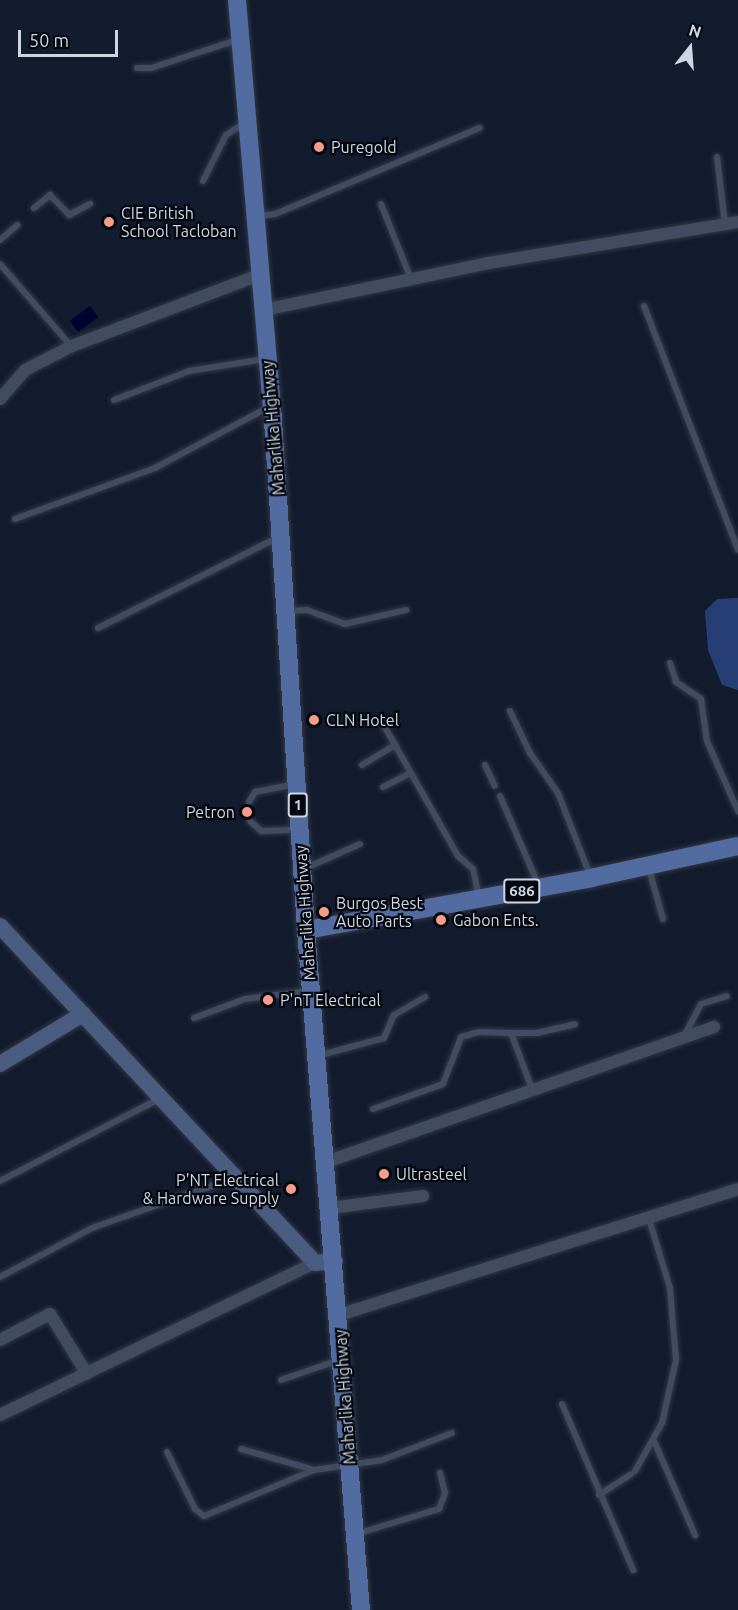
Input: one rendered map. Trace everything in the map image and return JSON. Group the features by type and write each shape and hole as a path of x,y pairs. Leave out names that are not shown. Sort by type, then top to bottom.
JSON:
{"main road":[{"name":"Maharlika Highway","path":"237,0 272,405 306,930 335,1261 361,1610"},
{"name":"686","path":"306,930 591,878 738,846"}],"street":[{"path":"264,310 411,279 627,238 732,223"},
{"path":"0,399 25,370 72,346 259,275"},
{"path":"0,926 315,1263"},
{"path":"0,1064 83,1014"},
{"path":"326,1162 714,1027"},
{"path":"339,1315 738,1190"},
{"path":"330,1208 423,1196"},
{"path":"0,1415 315,1263 335,1261"},
{"path":"0,1340 50,1314 87,1374"}],"lane":[{"path":"137,68 151,68 240,39"},
{"path":"203,181 217,147 226,135 246,122"},
{"path":"254,216 290,208 480,128"},
{"path":"717,157 732,223"},
{"path":"34,208 50,195 69,215 90,204"},
{"path":"381,204 411,279"},
{"path":"0,240 17,225"},
{"path":"0,264 72,346"},
{"path":"644,306 738,550"},
{"path":"114,400 189,370 268,359"},
{"path":"15,519 155,468 272,405"},
{"path":"98,628 282,536"},
{"path":"284,612 307,610 345,624 406,610"},
{"path":"670,663 676,682 701,699 707,741 738,811"},
{"path":"510,711 530,753 558,793 591,878"},
{"path":"382,722 458,856 473,869 480,899"},
{"path":"362,765 395,745"},
{"path":"485,765 495,786"},
{"path":"383,787 410,773"},
{"path":"249,802 255,792 296,783"},
{"path":"500,796 540,887"},
{"path":"250,821 261,831 300,830"},
{"path":"302,870 360,844"},
{"path":"648,865 663,919"},
{"path":"194,1018 245,999 311,991"},
{"path":"682,1038 701,1004 727,996"},
{"path":"317,1056 384,1038 394,1015 425,997"},
{"path":"373,1109 443,1084 462,1037 479,1032 511,1033 575,1024"},
{"path":"511,1033 532,1089"},
{"path":"0,1181 162,1097"},
{"path":"0,1277 92,1228 237,1177"},
{"path":"599,1495 633,1473 654,1441 667,1403 676,1360 670,1288 650,1219"},
{"path":"281,1380 342,1359"},
{"path":"562,1404 633,1570"},
{"path":"167,1452 195,1509 204,1516 314,1470 382,1460 452,1433"},
{"path":"654,1441 695,1535"},
{"path":"241,1449 314,1470"},
{"path":"356,1534 439,1509 444,1493 440,1473"}],"shaded area":[{"path":"90,306 98,317 78,332 70,321"},
{"path":"738,598 738,690 722,685 708,650 705,611 717,599"}],"place":[{"name":"Puregold","path":"319,147"},
{"name":"CIE British School Tacloban","path":"109,222"},
{"name":"CLN Hotel","path":"314,720"},
{"name":"Petron","path":"247,812"},
{"name":"Burgos Best Auto Parts","path":"324,912"},
{"name":"Gabon Ents.","path":"441,920"},
{"name":"P'nT Electrical","path":"268,1000"},
{"name":"Ultrasteel","path":"384,1174"},
{"name":"P'NT Electrical & Hardware Supply","path":"291,1189"}]}
